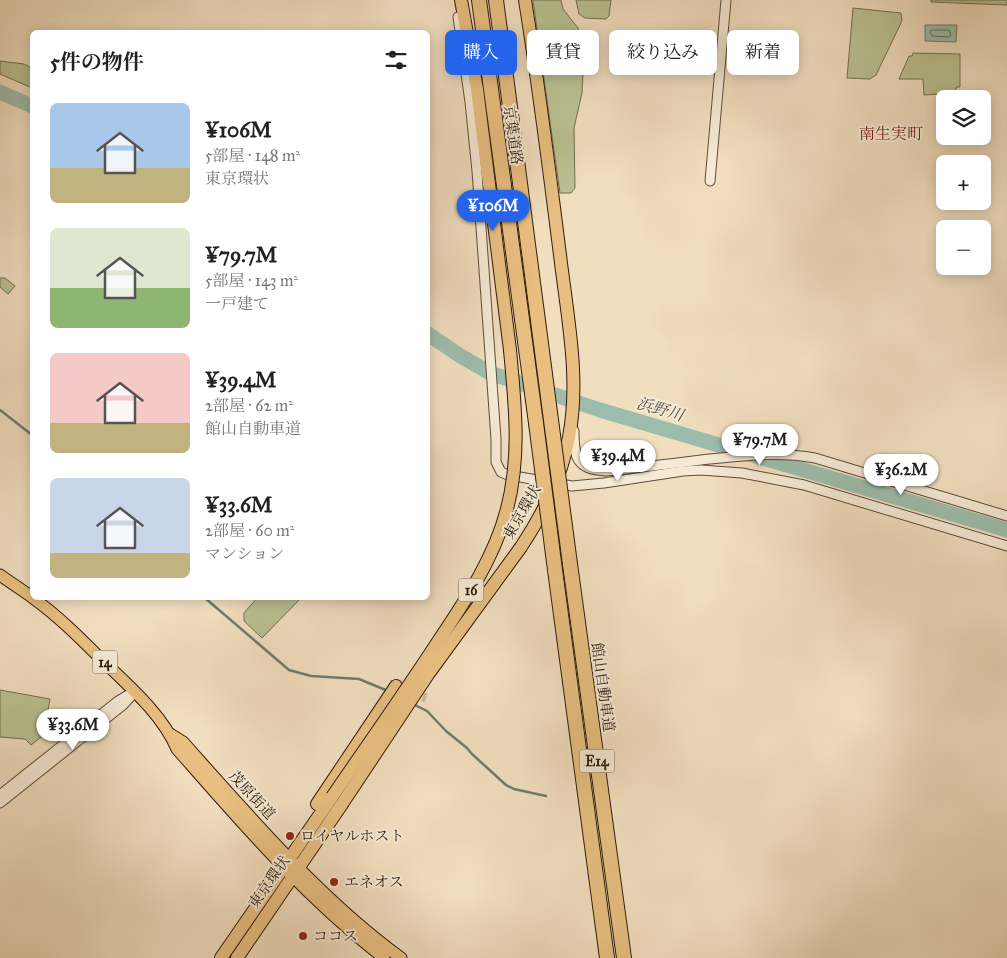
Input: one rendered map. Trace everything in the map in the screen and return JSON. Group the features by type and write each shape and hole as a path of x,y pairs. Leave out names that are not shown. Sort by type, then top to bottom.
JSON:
{"highway":[{"name":"東京環状","path":"337,800 475,584 492,552 507,510 516,449 516,416 510,350 477,89 459,0"},
{"name":"京葉道路","path":"479,0 607,958"},
{"name":"京葉道路","path":"496,0 551,420"},
{"name":"東京環状","path":"221,958 292,864 521,547 537,522 556,484 565,457 571,416 573,383 570,342 555,212 525,0"},
{"name":"館山自動車道","path":"551,420 624,958"},
{"name":"16","path":"292,864 303,826 396,686"},
{"name":"東京環状","path":"237,958 292,864"}],"main road":[{"name":"茂原街道","path":"0,576 30,595"},
{"name":"茂原街道","path":"37,600 67,626 135,692 170,734 177,749 292,864 343,911 401,958"},
{"name":"茂原街道","path":"292,864 337,920 384,958"}],"street":[{"path":"459,0 477,170 496,462 501,472 508,475 572,486 683,471 701,470 742,473 804,485 1007,546"},
{"path":"710,181 726,0"},
{"path":"571,416 574,424 576,458 581,464 596,471 720,458 771,454 800,455 1007,516"},
{"path":"0,795 118,701 135,692"},
{"path":"0,803 123,705 135,692"}],"shaded area":[{"path":"533,0 561,0 563,9 578,30 537,30"},
{"path":"576,0 611,0 609,16 606,19 585,18 579,14"},
{"path":"931,0 1007,0 1007,5 931,2"},
{"path":"853,8 901,13 902,21 876,75 870,79 847,78"},
{"path":"913,53 960,54 960,87 956,87 956,90 936,90 936,94 924,95 923,79 899,79 909,56 912,56"},
{"path":"0,61 24,64 30,67 30,87 0,74"},
{"path":"543,75 583,75 582,93 574,128 575,188 571,193 560,193"},
{"path":"0,278 5,278 15,286 8,294 0,287"},
{"path":"255,600 299,600 262,638 244,621 244,613"},
{"path":"0,690 50,699 47,716 49,731 31,745 25,739 0,737"}],"water":[{"path":"925,25 957,25 956,42 925,41"}],"waterway":[{"name":"浜野川","path":"0,92 30,105"},
{"name":"浜野川","path":"430,335 490,373 600,410 1007,530"},
{"path":"0,410 30,433"},
{"path":"207,600 289,670 311,676 359,679 388,691"},
{"path":"413,704 427,711 446,731 506,785 514,789 546,796"}],"tunnel":[{"path":"410,692 426,698"}],"place":[{"name":"ロイヤルホスト","path":"290,836"},
{"name":"エネオス","path":"334,882"},
{"name":"ココス","path":"303,936"}],"district":[{"name":"南生実町","path":"891,133"}]}
